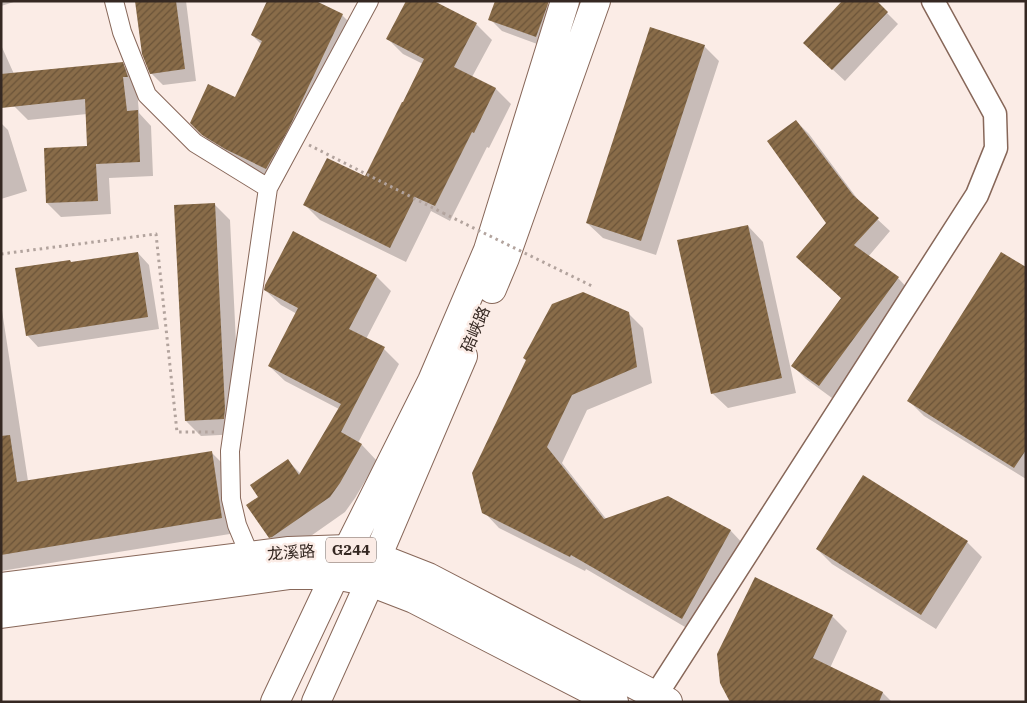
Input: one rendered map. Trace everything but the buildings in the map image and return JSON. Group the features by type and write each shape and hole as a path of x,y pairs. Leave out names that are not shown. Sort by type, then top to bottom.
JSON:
{"main road":[{"name":"碚峡路","path":"274,702 432,381 488,250 565,1"},
{"name":"碚峡路","path":"316,702 506,258 596,1"},
{"name":"龙溪路","path":"1,588 289,551 348,549 414,599 614,702"},
{"name":"龙溪路","path":"1,614 290,575 335,575 374,569 428,577 662,699"}],"street":[{"path":"114,1 122,32 147,95 195,143 268,188"},
{"path":"250,556 237,525 231,499 230,451 268,188 369,1"},
{"path":"662,699 977,195 996,148 995,114 933,1"}],"path":[{"path":"296,138 442,213 592,286"},
{"path":"1,254 156,234 177,432 233,432"}]}
